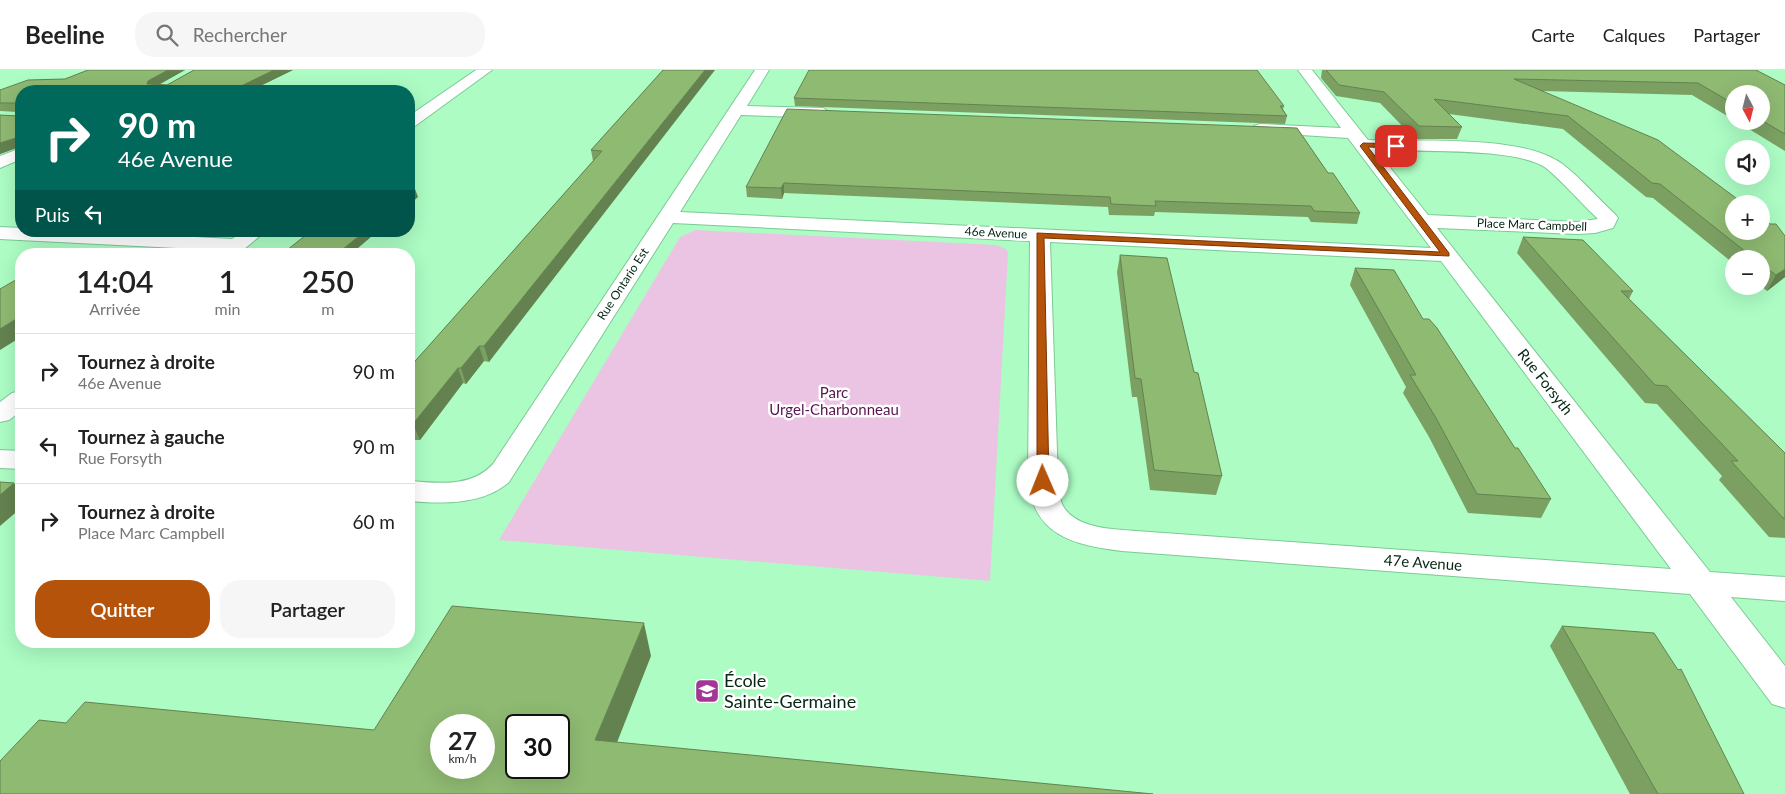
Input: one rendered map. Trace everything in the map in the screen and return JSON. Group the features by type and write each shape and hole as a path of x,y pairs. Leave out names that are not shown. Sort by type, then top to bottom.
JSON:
{"street":[{"path":"415,119 484,70"},
{"name":"Rue Ontario Est","path":"415,491 447,493 476,488 498,476 512,458 762,70"},
{"name":"Rue Forsyth","path":"1305,70 1785,693"},
{"path":"737,110 835,113"},
{"path":"1248,129 1358,139"},
{"name":"Place Marc Campbell","path":"1358,139 1499,149 1527,153 1551,164 1608,218 1606,224 1577,228 1422,221"},
{"path":"0,163 15,156"},
{"name":"46e Avenue","path":"666,217 1446,255"},
{"path":"0,232 15,233"},
{"name":"47e Avenue","path":"1040,235 1043,481 1047,505 1063,526 1103,538 1149,543 1785,589"},
{"path":"68,237 216,248"},
{"path":"231,248 247,237"},
{"path":"0,414 15,403"},
{"path":"0,458 15,459"}],"green space":[{"name":"Parc Urgel-Charbonneau","path":"695,230 996,245 1006,249 1008,253 990,581 499,540 680,237"}],"building":[{"path":"88,70 168,70 148,81 147,84 167,85 15,85 15,103 0,103 0,90 28,80 65,79"},
{"path":"194,70 274,70 243,85 167,85"},
{"path":"663,70 705,70 484,346 479,346 461,368 458,368 415,422 415,361 602,151 591,150"},
{"path":"809,70 1257,70 1284,106 1280,106 1287,116 794,98"},
{"path":"1326,70 1756,70 1785,85 1785,134 1770,125 1770,85 1725,85 1725,99 1698,83 1514,79 1658,140 1732,195 1725,195 1725,235 1660,184 1652,183 1568,116 1434,99 1462,127 1419,126 1384,92 1339,85"},
{"path":"787,109 1297,128 1328,173 1333,173 1360,213 1314,211 1311,206 1155,201 1156,206 1111,204 1110,197 784,183 781,188 746,187"},
{"path":"0,115 15,116 15,138 0,143"},
{"path":"1770,224 1776,224 1785,236 1785,269 1776,275 1770,271 1770,250 1744,250 1731,240 1770,240"},
{"path":"303,237 358,237 344,248 290,248"},
{"path":"1523,237 1583,240 1633,291 1621,291 1785,453 1785,518 1731,461 1738,461 1667,386 1655,385"},
{"path":"1120,255 1167,258 1194,372 1198,373 1222,476 1154,470 1141,379 1135,378"},
{"path":"1355,268 1394,270 1423,319 1429,319 1437,328 1515,448 1518,448 1551,499 1477,494 1436,418 1410,375 1416,375"},
{"path":"15,280 15,320 0,329 0,289"},
{"path":"0,482 14,483 0,495"},
{"path":"452,606 644,623 595,740 1153,794 0,794 0,761 39,720 66,723 85,702 374,730"},
{"path":"1562,626 1654,633 1678,670 1681,669 1744,794 1658,794"}],"place":[{"name":"École Sainte-Germaine","path":"707,691"}],"route":[{"path":"1043,481 1040,235 1446,255 1363,145 1396,146"}]}
